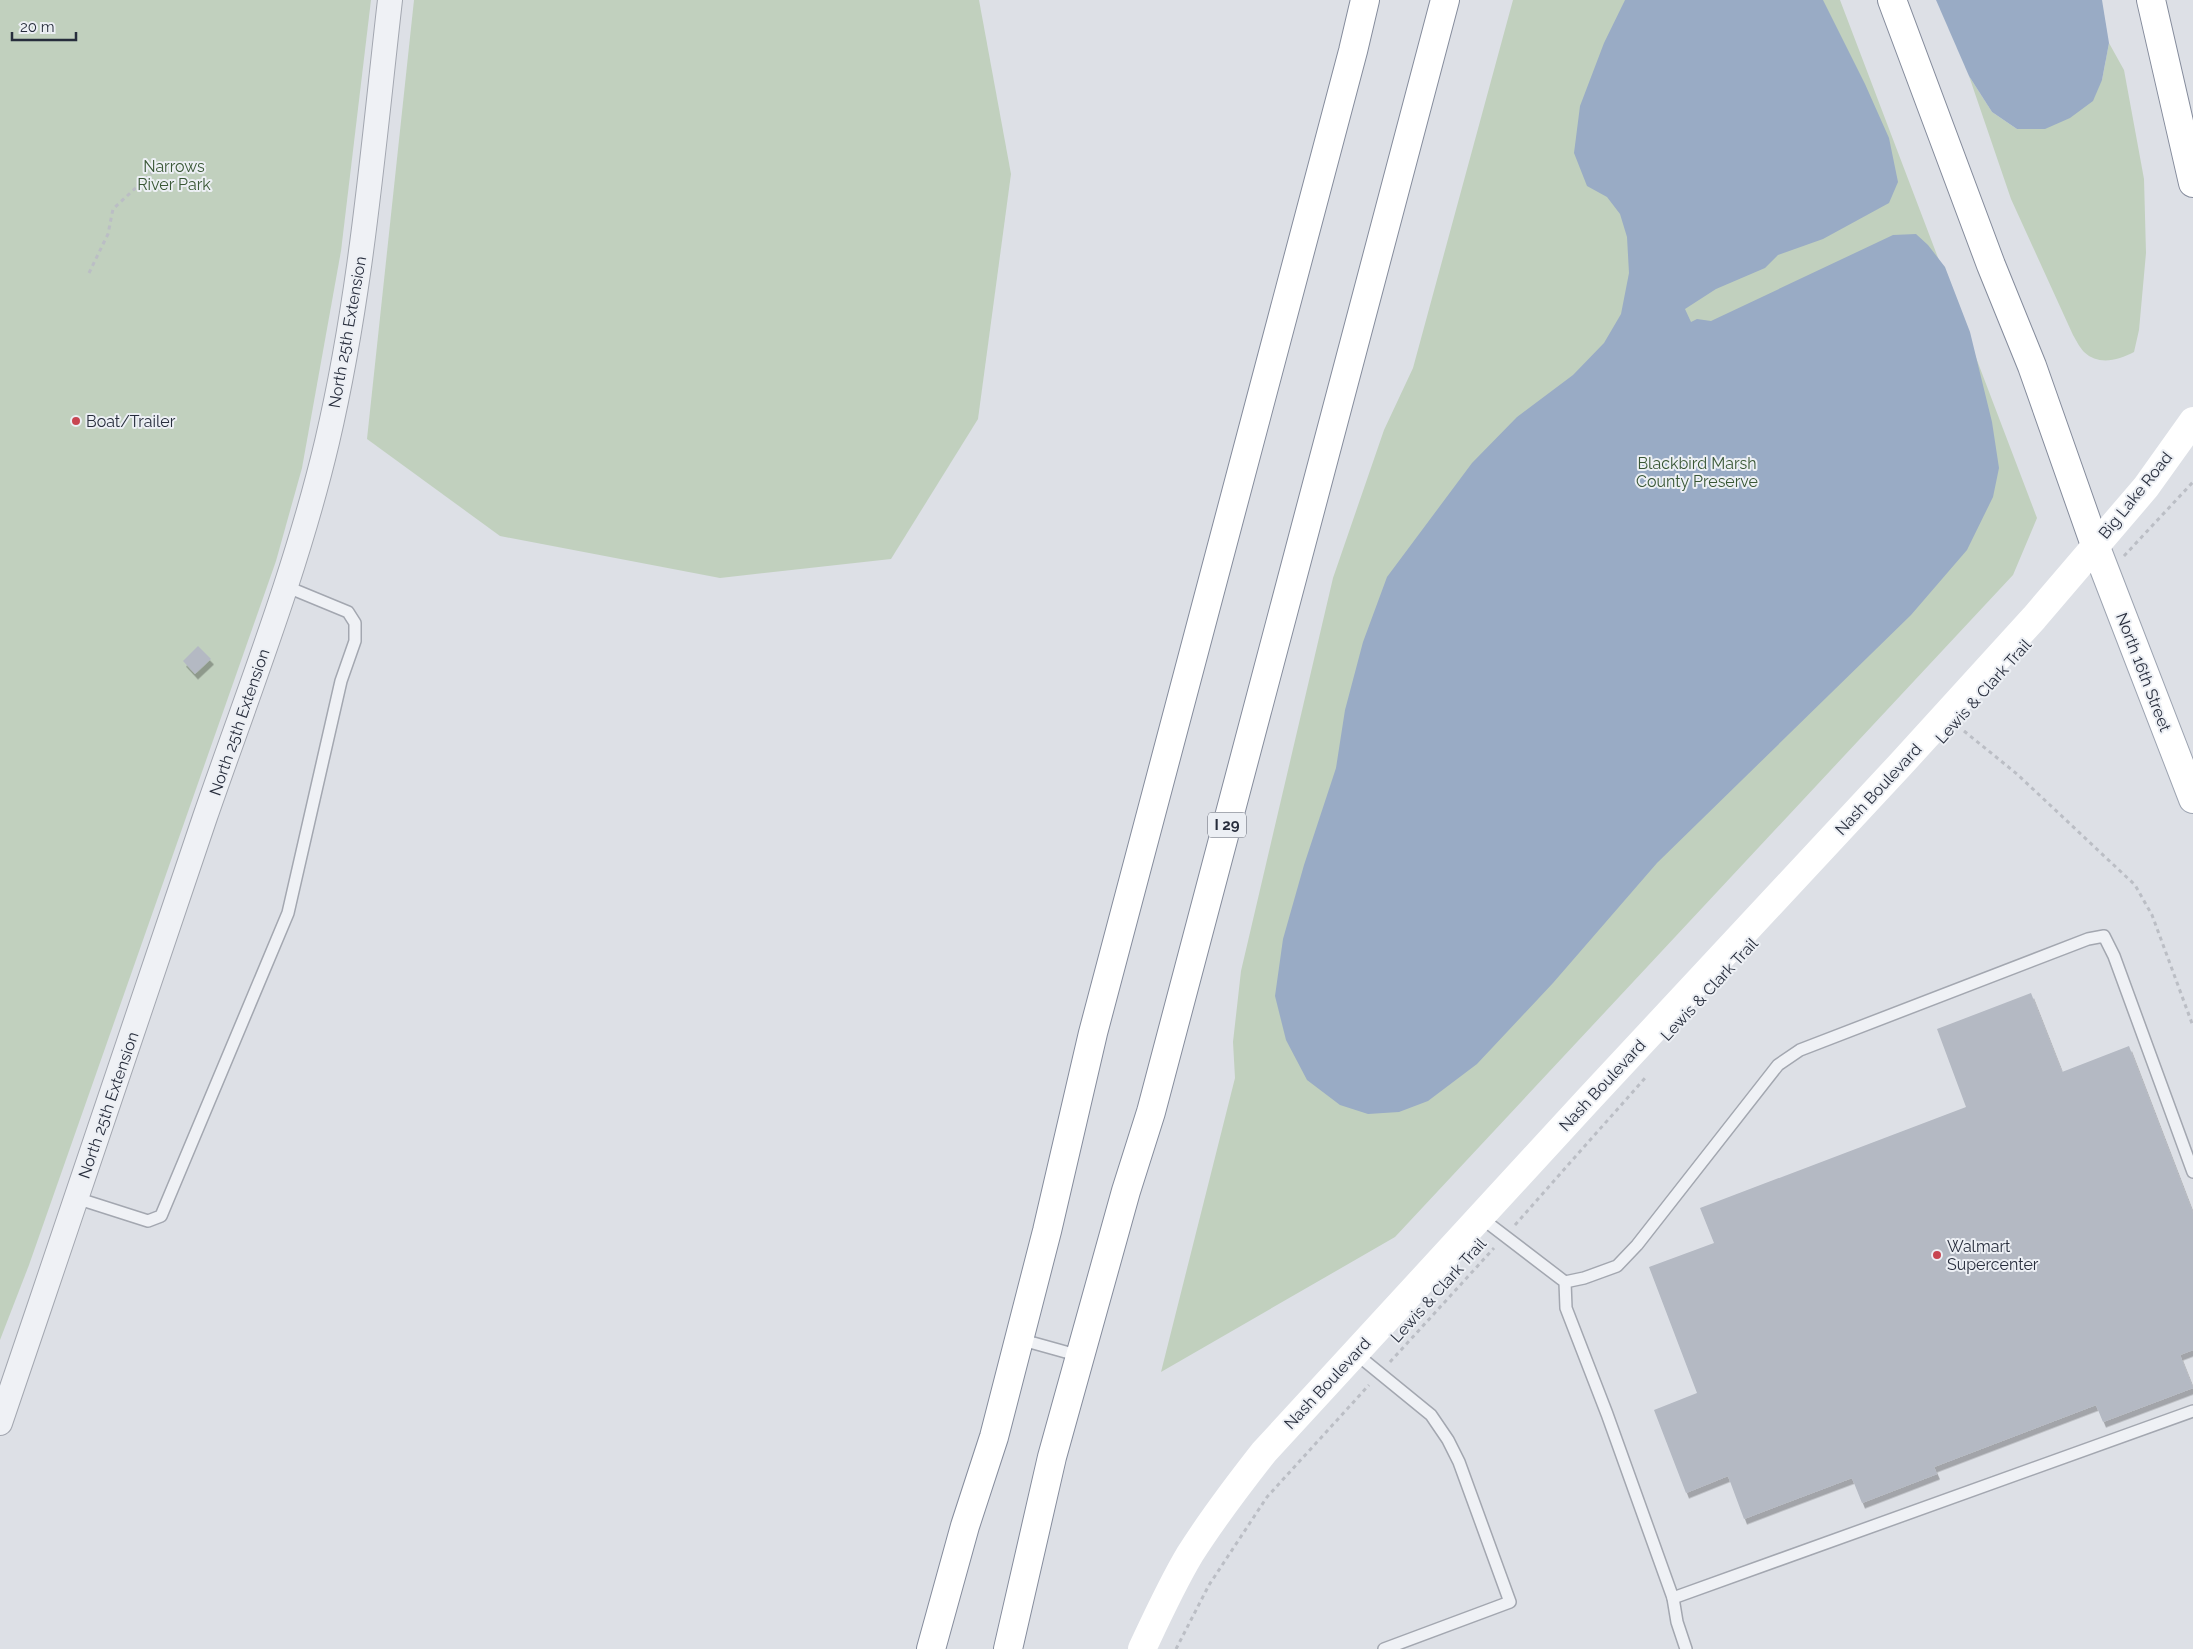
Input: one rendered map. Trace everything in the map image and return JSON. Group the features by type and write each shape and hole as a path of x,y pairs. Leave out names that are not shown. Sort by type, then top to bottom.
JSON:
{"main road":[{"path":"931,1649 965,1526 994,1437 1047,1231 1093,1032 1365,0"},
{"name":"I 29","path":"1008,1649 1052,1457 1126,1191 1151,1112 1445,0"},
{"name":"North 16th Street","path":"1892,0 1991,266 2032,366 2106,575 2193,799"},
{"path":"2151,0 2193,183"},
{"name":"Big Lake Road","path":"2095,545 2146,487 2193,421"},
{"name":"Nash Boulevard","path":"1142,1649 1170,1590 1190,1554 1227,1499 1264,1452 1907,758 2034,618 2095,545"}],"street":[{"name":"North 25th Extension","path":"0,1423 284,586 325,450 347,346 362,246 390,0"}],"lane":[{"path":"76,1198 148,1221 161,1216 288,913 341,681 355,641 355,623 348,612 284,586"},
{"path":"1480,1217 1565,1282 1584,1278 1617,1266 1636,1246 1778,1065 1800,1050 2088,940 2104,936 2114,956 2193,1172"},
{"path":"1565,1282 1566,1308 1673,1598 1677,1622 1686,1649"},
{"path":"1019,1339 1081,1356"},
{"path":"1355,1353 1431,1415 1448,1440 1459,1462 1510,1602 1384,1649"},
{"path":"1673,1598 2193,1411"}],"path":[{"path":"89,273 108,234 113,209 156,170"},
{"path":"2106,575 2193,482"},
{"name":"Lewis & Clark Trail","path":"1959,736 1970,724"},
{"path":"1964,731 2017,774 2135,885 2152,915 2193,1026"},
{"name":"Lewis & Clark Trail","path":"1176,1649 1209,1585 1267,1497 1504,1237 1651,1070"}],"green space":[{"name":"Narrows River Park","path":"0,0 371,0 341,251 302,468 276,561 29,1265 0,1340"},
{"path":"414,0 979,0 1011,174 978,419 891,559 720,578 500,536 367,439"},
{"name":"Blackbird Marsh County Preserve","path":"1513,0 1840,0 2037,518 2013,575 1395,1237 1161,1372 1235,1078 1233,1042 1241,971 1333,578 1384,430 1413,368"},
{"path":"2109,43 2124,70 2144,179 2146,253 2139,330 2134,352 2115,359 2102,360 2096,359 2084,352 2073,335 2011,199 1969,76 1992,112 2017,129 2102,80"}],"water":[{"name":"Blackbird Marsh County Preserve","path":"1625,0 1823,0 1865,84 1889,138 1898,182 1889,203 1823,239 1778,255 1765,268 1716,289 1685,309 1691,322 1697,319 1711,321 1893,235 1916,234 1928,245 1945,267 1970,332 1992,422 1999,468 1993,497 1967,550 1911,615 1657,863 1553,983 1477,1064 1428,1101 1399,1112 1368,1114 1340,1105 1307,1080 1286,1040 1275,996 1283,939 1304,865 1336,768 1345,710 1363,642 1387,577 1472,463 1517,417 1573,375 1604,343 1621,314 1629,273 1627,237 1620,214 1607,197 1587,186 1574,153 1580,106 1604,43"},
{"path":"1936,0 2102,0 2109,43 2102,80 2093,101 2070,118 2045,129 2017,129 1992,112 1969,76"}],"building":[{"path":"198,646 211,659 195,674 183,661"},
{"name":"Walmart Supercenter","path":"2031,993 2062,1072 2129,1046 2193,1213 2193,1350 2180,1355 2193,1388 2103,1422 2096,1405 1934,1467 1937,1474 1862,1503 1852,1478 1744,1519 1728,1476 1686,1493 1654,1410 1697,1393 1649,1267 1714,1243 1700,1208 1966,1107 1937,1029"}],"place":[{"name":"Boat/Trailer","path":"76,421"},
{"name":"Walmart Supercenter","path":"1937,1255"}]}
